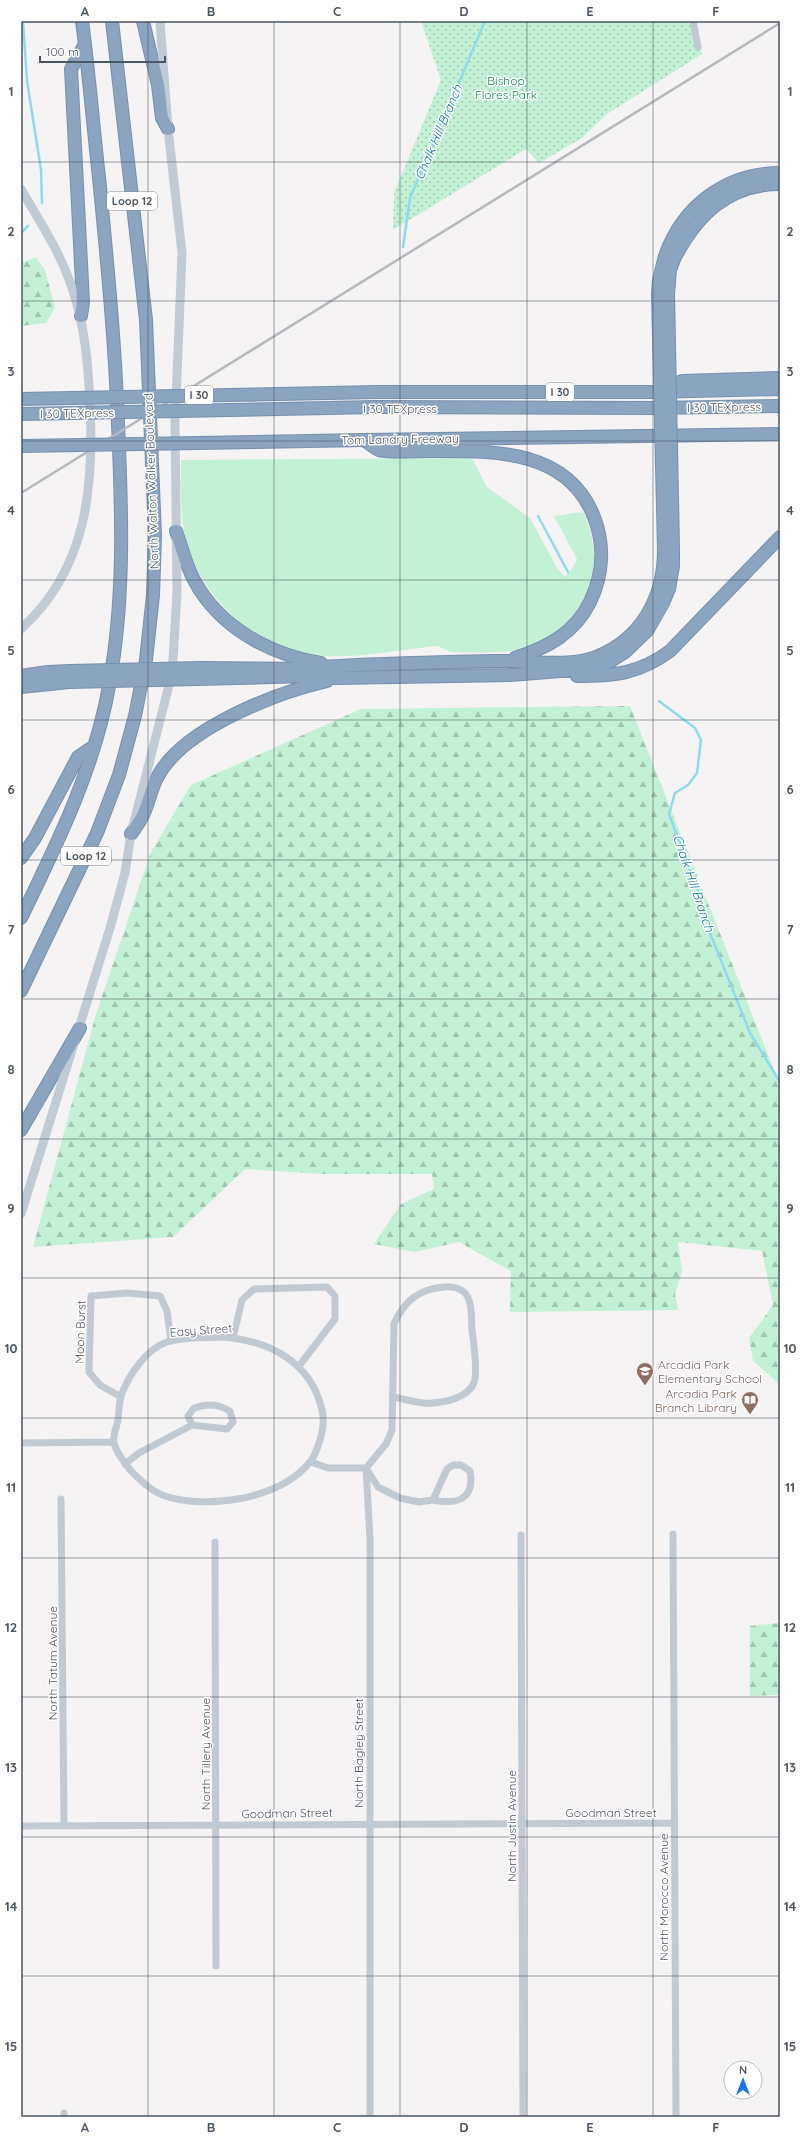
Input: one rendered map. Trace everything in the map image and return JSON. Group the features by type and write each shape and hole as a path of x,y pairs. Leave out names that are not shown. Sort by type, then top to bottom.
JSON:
{"highway":[{"name":"Loop 12","path":"21,918 68,818 94,746 109,688 117,634 121,579 122,524 113,316 82,21"},
{"name":"North Walton Walker Boulevard","path":"21,990 97,833 119,775 135,716 146,660 153,595 155,535 146,320 112,21"},
{"path":"143,21 158,85 162,118 168,130"},
{"path":"81,316 83,302 71,69 85,44"},
{"path":"199,673 337,678 510,674 586,669 609,662 625,652 647,631 664,604 672,576 669,549 668,294 670,240 685,218 704,200 733,182 765,174 780,174"},
{"path":"669,257 708,210 743,190 766,184 780,184"},
{"path":"651,392 682,381 780,378"},
{"name":"I 30","path":"21,398 377,392 651,392 780,389"},
{"name":"I 30 TEXpress","path":"21,414 377,407 652,408 780,406"},
{"name":"Tom Landry Freeway","path":"21,446 364,440 379,445 780,434"},
{"path":"379,445 491,451 530,458 546,465 569,481 591,509 599,532 601,557 600,574 586,609 576,624 561,638 542,649 508,660"},
{"path":"176,532 194,580 210,604 229,624 247,636 292,657 338,666"},
{"path":"510,674 543,677 610,676 628,673 643,668 670,651 780,537"},
{"path":"21,687 69,677 307,669 338,666 508,660 544,663 587,658 611,649 625,640 644,619 656,599 669,549"},
{"path":"21,676 48,672 69,677"},
{"path":"131,834 142,816 158,776 180,750 193,738 270,698 290,690 337,678"},
{"path":"21,858 35,838 78,757 94,746"},
{"path":"21,1130 80,1028"}],"main road":[{"path":"21,1214 110,928 125,872 131,834 168,689 173,660 177,592 175,424 182,253 168,130 160,21"},
{"path":"21,189 62,263 81,316 86,344 91,423 91,472 88,500 82,529 66,569 42,605 21,629"}],"street":[{"path":"693,21 698,47"},
{"path":"366,1468 386,1444 392,1430 394,1397 394,1324 399,1312 409,1300 424,1290 449,1286 463,1290 467,1295 469,1303 474,1346 475,1380 470,1388 451,1400 438,1402 424,1403 394,1397"},
{"path":"233,1338 242,1300 254,1288 327,1287 335,1296 335,1319 299,1366"},
{"name":"Moon Burst","path":"120,1397 100,1385 90,1372 91,1296 127,1293 160,1296 167,1311 171,1341"},
{"name":"Easy Street","path":"221,1337 233,1338 258,1343 299,1366 313,1383 324,1416 320,1439 311,1462 293,1477 260,1494 226,1502 179,1499 164,1496 151,1490 125,1464 113,1442 120,1397 131,1374 152,1351 171,1341 221,1337"},
{"path":"125,1464 139,1453 192,1425 227,1429 233,1422 230,1411 217,1404 205,1404 194,1408 188,1416 192,1425"},
{"path":"21,1443 113,1442"},
{"path":"311,1462 328,1468 366,1468"},
{"path":"366,1468 378,1487 400,1498 419,1502 433,1500 447,1503 460,1500 466,1496 471,1485 470,1471 461,1465 453,1465 447,1469 433,1500"},
{"name":"North Bagley Street","path":"366,1468 370,1538 370,2117"},
{"name":"North Tatum Avenue","path":"61,1499 64,1826"},
{"name":"North Morocco Avenue","path":"673,1534 676,2117"},
{"name":"North Justin Avenue","path":"521,1535 523,2117"},
{"name":"North Tillery Avenue","path":"215,1542 216,1966"},
{"name":"Goodman Street","path":"21,1826 369,1823 674,1823"}],"green space":[{"name":"Bishop Flores Park","path":"421,21 693,21 702,54 607,114 582,138 539,163 526,149 393,230 394,193 441,80"},
{"path":"36,257 45,270 55,308 46,323 21,326 21,263"},
{"path":"472,458 487,487 530,518 557,568 565,577 577,559 554,516 583,512 591,534 594,556 592,577 586,598 575,616 560,632 541,643 518,650 469,653 450,652 435,646 353,656 325,656 300,652 276,644 254,632 234,617 217,599 202,578 191,555 184,531 182,513 181,460"},
{"path":"630,706 780,1085 780,1390 777,1382 753,1361 749,1338 773,1305 762,1251 678,1242 682,1272 675,1294 678,1310 510,1312 511,1271 459,1242 415,1252 374,1244 401,1204 434,1189 432,1174 319,1174 245,1169 173,1237 33,1247 96,1014 151,852 191,785 361,709"},
{"path":"780,1623 780,1695 750,1696 750,1626"}],"waterway":[{"name":"Chalk Hill Branch","path":"23,21 27,81 41,170 42,203"},
{"name":"Chalk Hill Branch","path":"403,247 410,198 485,21"},
{"name":"Chalk Hill Branch","path":"21,233 28,226"},
{"name":"Chalk Hill Branch","path":"538,516 568,572"},
{"name":"Chalk Hill Branch","path":"659,701 695,728 701,740 697,773 688,785 675,793 669,814 705,909 710,933 750,1033 780,1082"}],"railway":[{"path":"21,493 780,23"}],"place":[{"name":"Arcadia Park Elementary School","path":"645,1386"},
{"name":"Arcadia Park Branch Library","path":"750,1415"}]}
